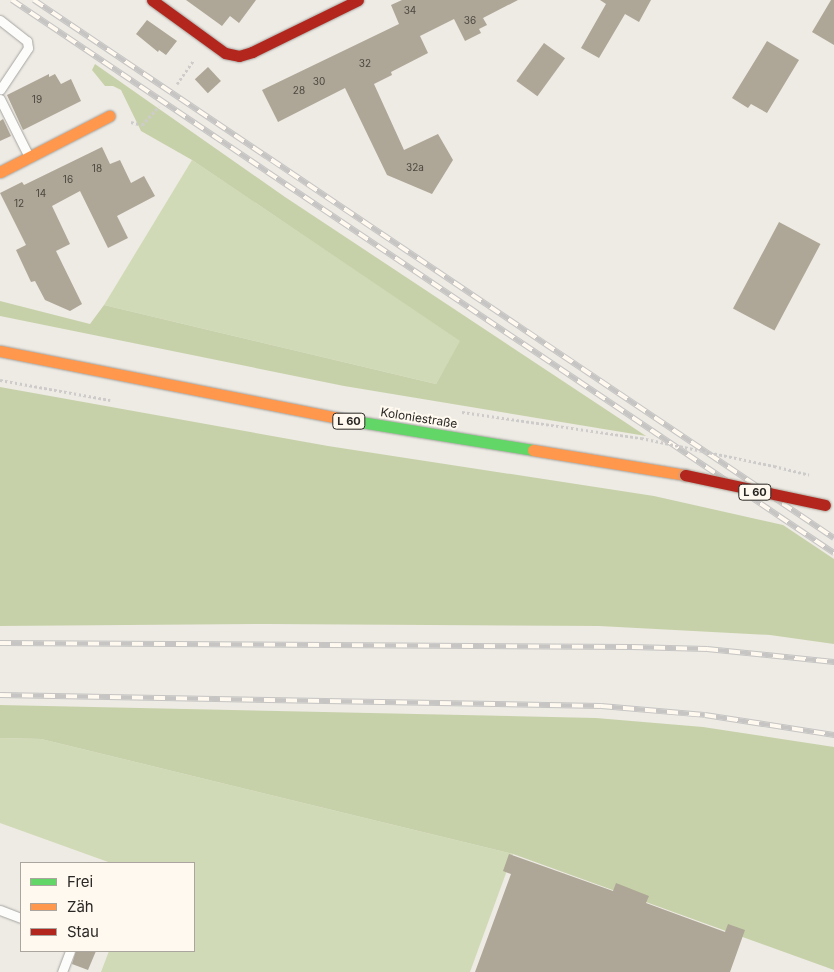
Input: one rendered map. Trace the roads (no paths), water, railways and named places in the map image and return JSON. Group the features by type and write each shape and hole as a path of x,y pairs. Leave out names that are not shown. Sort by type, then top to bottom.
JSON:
{"main road":[{"path":"152,0 225,53 238,56 252,52 358,0"},
{"path":"0,172 109,116"},
{"name":"Koloniestraße","path":"0,351 334,418 685,476 829,506"}],"lane":[{"path":"0,20 28,41 28,48 0,90"},
{"path":"0,99 30,157"},
{"path":"0,910 20,918"},
{"path":"62,972 70,952"}],"railway":[{"path":"12,0 834,553"},
{"path":"34,0 834,538"},
{"path":"0,643 632,647 707,649 834,662"},
{"path":"0,695 601,706 705,715 834,735"}]}
